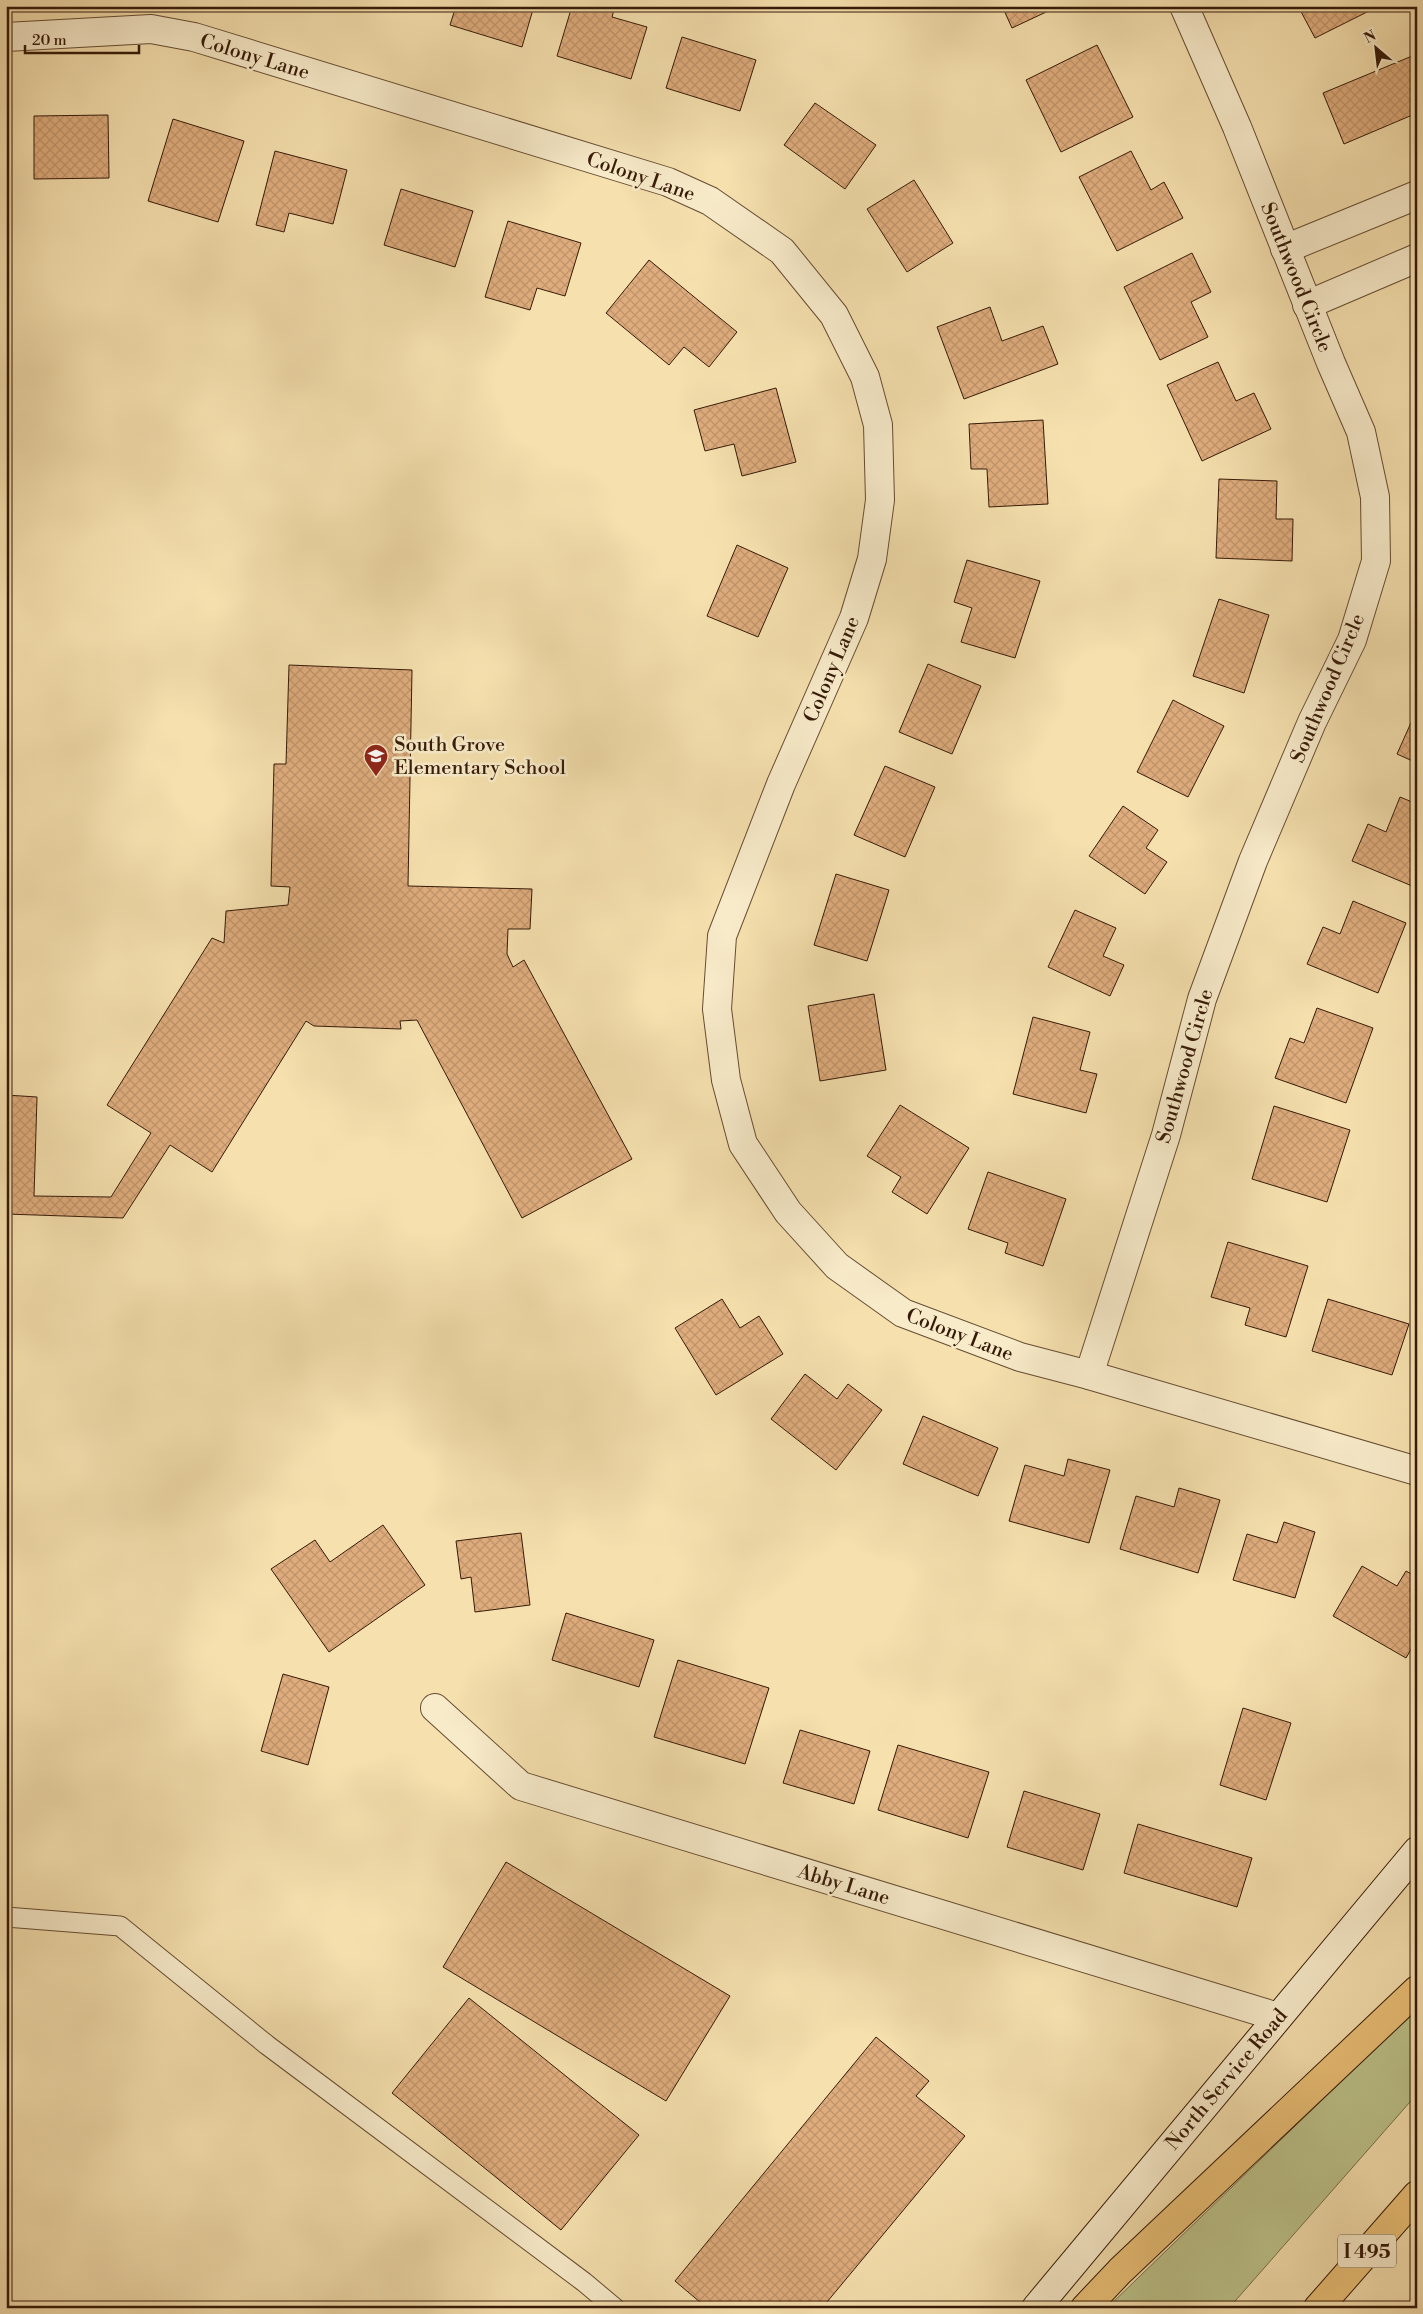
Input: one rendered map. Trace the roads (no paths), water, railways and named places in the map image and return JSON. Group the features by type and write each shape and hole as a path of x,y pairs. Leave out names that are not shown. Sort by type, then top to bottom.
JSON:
{"highway":[{"path":"1085,2308 1120,2271 1417,1990"},
{"name":"I 495","path":"1318,2308 1417,2195"}],"street":[{"name":"Southwood Circle","path":"1090,1375 1166,1135 1202,999 1253,861 1312,722 1352,640 1376,561 1375,497 1361,432 1307,305 1237,127 1184,6"},
{"name":"Colony Lane","path":"6,37 151,29 194,37 668,182 710,201 782,251 834,315 865,377 878,425 880,500 872,559 854,618 781,784 722,936 717,1009 726,1080 744,1144 788,1212 837,1266 903,1313 1020,1357 1090,1375 1417,1471"},
{"path":"1285,249 1417,195"},
{"path":"1307,305 1417,258"},
{"name":"Abby Lane","path":"435,1708 521,1786 1278,2017"},
{"name":"North Service Road","path":"1036,2308 1417,1850"}],"lane":[{"path":"6,1917 120,1926 268,2045 576,2276 615,2308"}],"place":[{"name":"South Grove Elementary School","path":"376,777"}]}
